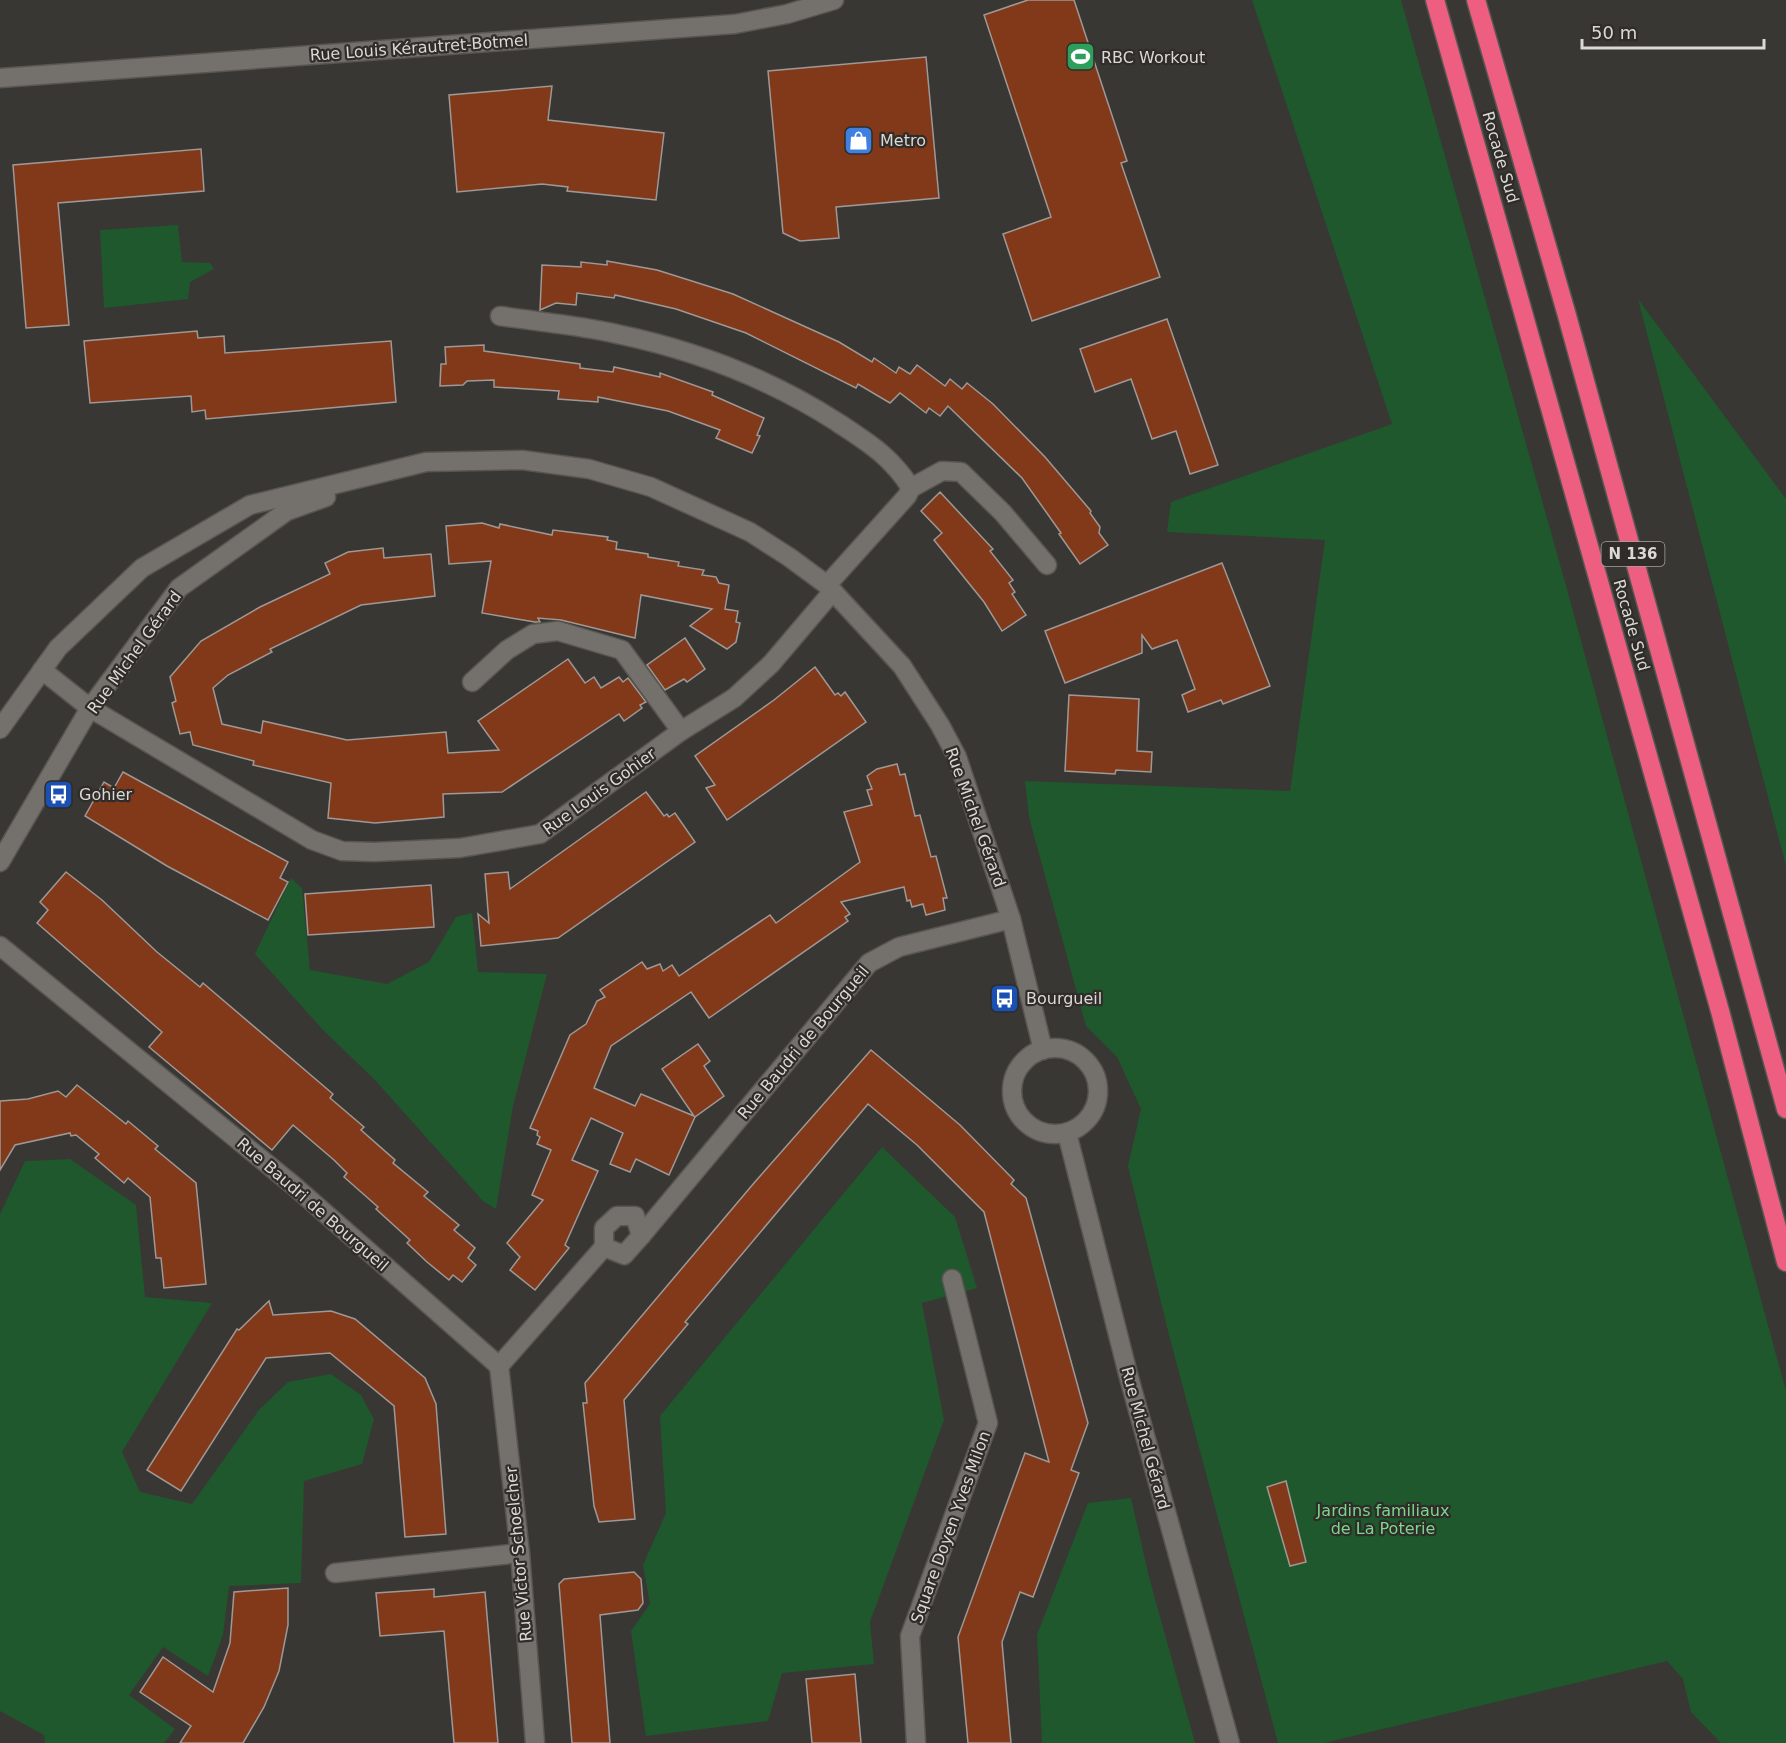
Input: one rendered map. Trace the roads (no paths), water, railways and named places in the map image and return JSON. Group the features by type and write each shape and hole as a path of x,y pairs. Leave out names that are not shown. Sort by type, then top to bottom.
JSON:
{"highway":[{"name":"Rocade Sud","path":"1435,0 1720,1011 1786,1262"},
{"name":"Rocade Sud","path":"1476,0 1566,312 1786,1109"}],"street":[{"name":"Rue Louis Kérautret-Botmel","path":"0,78 735,24 787,14 834,0"},
{"path":"500,316 616,333 665,345 737,370 822,413 883,453 910,488 942,471 961,472 1003,513 1047,565"},
{"name":"Rue Michel Gérard","path":"0,729 58,648 142,568 250,505 426,462 522,460 589,470 651,487 750,532 830,588 902,666 940,724 964,777 1011,919 1043,1050"},
{"name":"Rue Michel Gérard","path":"0,862 90,708 179,588 286,511 426,462"},
{"name":"Rue Louis Gohier","path":"42,670 90,708 312,840 342,851 460,848 540,834 681,731 734,698 771,664 830,588 908,496 910,488"},
{"path":"472,682 507,650 533,634 558,631 622,650 681,731"},
{"name":"Rue Baudri de Bourgueil","path":"641,1236 869,963 899,948 1011,919"},
{"name":"Rue Baudri de Bourgueil","path":"0,946 293,1185 499,1366"},
{"path":"1060,1048 1078,1054 1095,1075 1098,1088 1094,1109 1083,1124 1067,1133 1048,1134 1030,1127 1014,1104 1012,1085 1015,1075 1026,1059 1043,1050 1060,1048"},
{"name":"Rue Michel Gérard","path":"1067,1133 1121,1346 1230,1743"},
{"path":"499,1366 604,1246 604,1228 617,1216 635,1216 641,1236 624,1255 604,1246"},
{"name":"Square Doyen Yves Milon","path":"916,1743 910,1636 988,1423 952,1279"},
{"name":"Rue Victor Schoelcher","path":"499,1366 520,1553 535,1743"},
{"path":"335,1573 520,1553"}],"place":[{"name":"RBC Workout","path":"1080,57"},
{"name":"Metro","path":"859,140"},
{"name":"Gohier","path":"58,794"},
{"name":"Bourgueil","path":"1005,998"}],"park label":[{"name":"Jardins familiaux de La Poterie","path":"1383,1519"}]}
